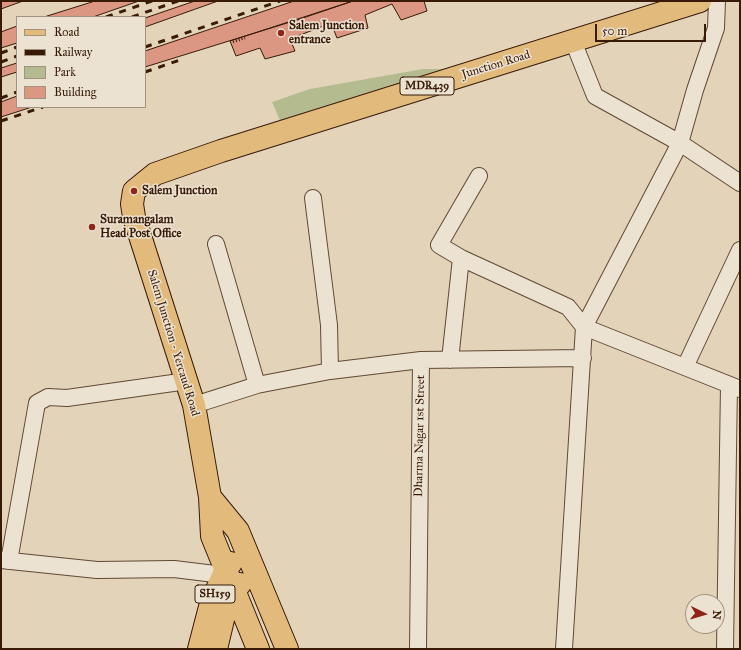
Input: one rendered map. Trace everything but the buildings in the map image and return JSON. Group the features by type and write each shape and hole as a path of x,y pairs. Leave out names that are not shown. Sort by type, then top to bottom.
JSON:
{"main road":[{"name":"Junction Road","path":"155,174 228,148 700,1"},
{"name":"Salem Junction - Yercaud Road","path":"155,174 134,191 132,204 134,217 194,405 210,497 238,531 287,649"},
{"path":"210,497 212,536 258,649"},
{"name":"SH159","path":"199,649 211,603 228,578 244,546"},
{"path":"228,578 254,569"},
{"path":"216,649 225,611 228,578"}],"street":[{"path":"564,649 584,327 680,143 695,90 716,28 717,1"},
{"path":"573,41 594,96 680,143 740,183"},
{"path":"479,176 439,245 461,258 568,307 584,327 735,387 725,649"},
{"path":"313,198 329,325 330,371"},
{"path":"216,244 257,385"},
{"path":"685,367 740,250"},
{"path":"450,360 461,258"},
{"name":"Dharma Nagar 1st Street","path":"418,649 421,360 583,358"},
{"path":"194,405 257,385 330,371 421,360"},
{"path":"187,381 67,398 48,396 37,403 5,560 97,570 174,569 228,578"}],"path":[{"path":"233,42 245,38"}],"green space":[{"path":"423,69 452,69 282,125 272,102 310,89"}],"railway":[{"path":"109,16 152,1"},
{"path":"135,16 178,1"},
{"path":"146,47 280,1"},
{"path":"1,53 16,47"},
{"path":"1,62 16,56"},
{"path":"146,72 183,59"},
{"path":"1,98 16,92"},
{"path":"1,121 40,108"}],"place":[{"name":"Salem Junction entrance","path":"281,33"},
{"name":"Salem Junction","path":"134,191"},
{"name":"Suramangalam Head Post Office","path":"92,227"}]}
